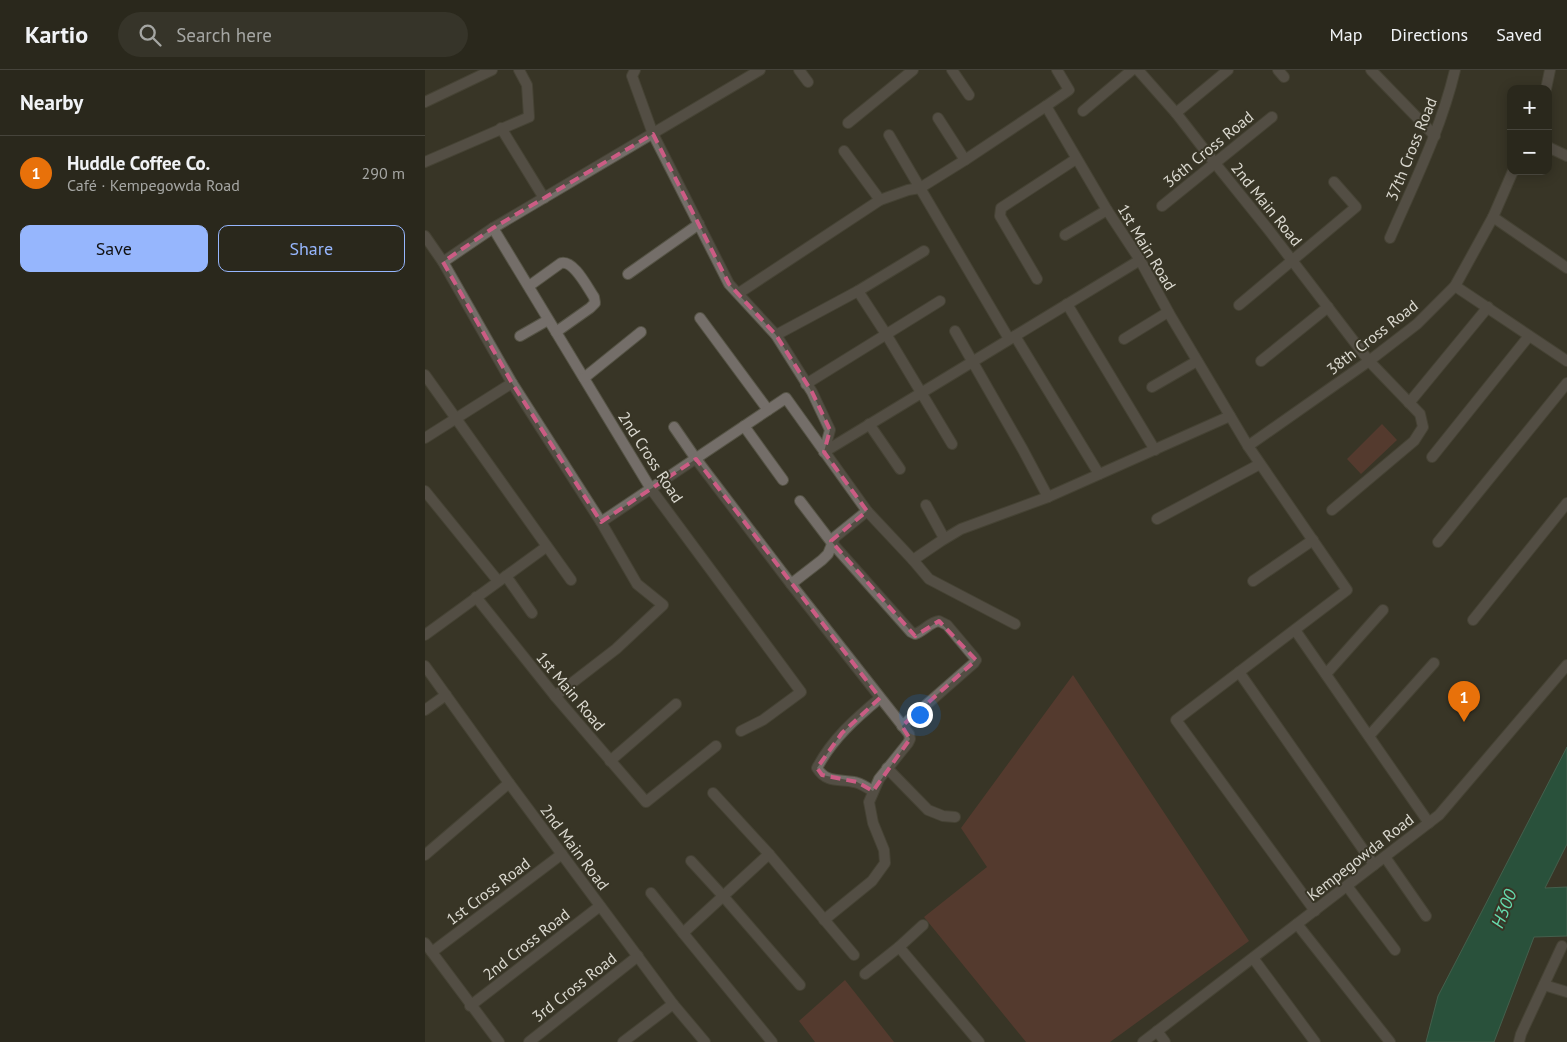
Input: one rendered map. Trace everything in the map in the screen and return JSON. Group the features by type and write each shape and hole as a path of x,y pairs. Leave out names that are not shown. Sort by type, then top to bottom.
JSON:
{"street":[{"path":"425,102 492,70"},
{"path":"425,162 529,117 527,85 519,70"},
{"path":"635,70 632,76 653,134 729,284 775,335 805,384 812,392 830,430 824,452"},
{"path":"443,262 493,228 760,70"},
{"path":"799,70 808,82"},
{"path":"848,123 913,70"},
{"path":"952,70 969,95"},
{"path":"739,293 880,200 908,190 920,188 1069,90 1057,70"},
{"path":"1083,111 1132,70"},
{"name":"2nd Main Road","path":"1138,70 1176,113 1369,361 1420,414 1423,427 1414,441 1332,510"},
{"path":"1176,113 1228,70"},
{"path":"1371,70 1435,136"},
{"name":"37th Cross Road","path":"1390,238 1435,136 1450,92 1455,70"},
{"path":"1546,85 1550,70"},
{"name":"1st Main Road","path":"1046,106 1107,210 1140,260 1248,446 1347,590 1295,630"},
{"name":"36th Cross Road","path":"1162,206 1272,117"},
{"path":"938,118 965,160"},
{"path":"501,128 544,198"},
{"path":"889,135 1012,337 1099,474"},
{"path":"1552,149 1567,156"},
{"path":"844,151 880,200"},
{"path":"1037,279 1000,216 1001,208 1077,158"},
{"name":"38th Cross Road","path":"1248,446 1369,361 1417,324 1455,286 1493,217 1511,175"},
{"path":"1239,305 1356,208 1334,182"},
{"path":"1065,235 1107,210"},
{"path":"1493,217 1567,268"},
{"path":"628,274 699,224"},
{"name":"2nd Cross Road","path":"493,228 651,489 801,692 763,720 741,731"},
{"path":"425,236 443,262 512,383 601,522 637,584 663,605 616,649 555,696"},
{"path":"775,335 858,291 924,251"},
{"path":"824,452 1140,260"},
{"path":"529,286 561,263 566,262 572,265 593,297 595,303 590,308 556,332"},
{"path":"1455,286 1567,361"},
{"path":"858,291 952,444"},
{"path":"805,384 940,302"},
{"path":"1067,304 1155,450"},
{"path":"1261,361 1328,307"},
{"path":"1409,403 1488,307"},
{"path":"1124,339 1169,312"},
{"path":"700,318 768,410"},
{"path":"520,336 548,320"},
{"path":"955,331 1048,497"},
{"path":"584,378 641,332"},
{"path":"1432,457 1529,336"},
{"path":"1152,388 1197,361"},
{"path":"425,375 546,548 571,580"},
{"path":"425,438 512,383"},
{"path":"1438,542 1567,383"},
{"path":"601,522 786,398 867,511 929,579 1015,624"},
{"path":"913,560 944,538 976,523 1048,497 1230,416"},
{"path":"869,424 900,470"},
{"path":"745,426 783,480"},
{"path":"674,427 791,584 909,734 910,739 903,751 879,779 869,802 873,823 885,850 885,863 872,881 824,920"},
{"path":"1157,518 1260,464"},
{"path":"425,491 532,614"},
{"path":"800,501 832,543 911,632 919,633 934,622 939,621 947,625 976,660 902,726"},
{"path":"1473,620 1567,503"},
{"path":"925,505 944,538"},
{"path":"791,584 822,560 828,554 835,537 867,511"},
{"path":"1253,581 1313,540"},
{"path":"425,636 546,548"},
{"name":"1st Main Road","path":"477,597 555,696 646,802 716,746"},
{"path":"1325,674 1383,610"},
{"path":"1315,911 1175,720 1295,630 1429,822"},
{"path":"1369,736 1434,663"},
{"name":"Kempegowda Road","path":"1143,1042 1439,815 1567,665"},
{"name":"2nd Main Road","path":"425,666 600,906 673,1004 705,1042"},
{"path":"1239,672 1374,865"},
{"path":"425,710 446,695"},
{"path":"873,791 857,782 832,779 822,775 817,768 825,752 842,733 880,698"},
{"path":"610,761 676,704"},
{"path":"887,768 927,810 943,816 955,817"},
{"path":"425,855 509,783"},
{"path":"713,793 769,854 854,955"},
{"name":"1st Cross Road","path":"432,952 562,854"},
{"path":"683,933 769,854"},
{"path":"1385,857 1427,916"},
{"path":"691,862 800,985"},
{"path":"1347,886 1395,950"},
{"path":"651,893 772,1042"},
{"name":"2nd Cross Road","path":"471,1006 600,906"},
{"path":"1297,924 1389,1042"},
{"path":"865,974 923,925"},
{"path":"425,943 499,1042"},
{"path":"1519,1042 1562,946"},
{"path":"899,947 979,1042"},
{"name":"3rd Cross Road","path":"529,1042 638,956"},
{"path":"1253,958 1315,1042"},
{"path":"1544,985 1567,992"},
{"path":"623,1042 673,1004"},
{"path":"1157,1031 1165,1042"}],"highlighted area":[{"path":"653,134 729,284 776,335 812,392 830,430 824,452 867,511 831,541 915,636 939,621 976,660 902,726 910,739 873,791 857,782 822,775 817,768 842,733 880,698 696,459 601,522 512,383 443,262 493,228"}],"shaded area":[{"path":"1382,424 1397,440 1361,474 1347,459"},
{"path":"1073,675 1249,941 1110,1042 1026,1042 924,917 987,867 961,828"},
{"path":"845,980 894,1042 815,1042 799,1021"}],"water":[{"name":"H300","path":"1567,747 1567,844 1545,888 1567,887 1567,936 1534,937 1494,1042 1426,1042 1438,996"}],"place":[{"name":"Huddle Coffee Co.","path":"1464,722"}]}
